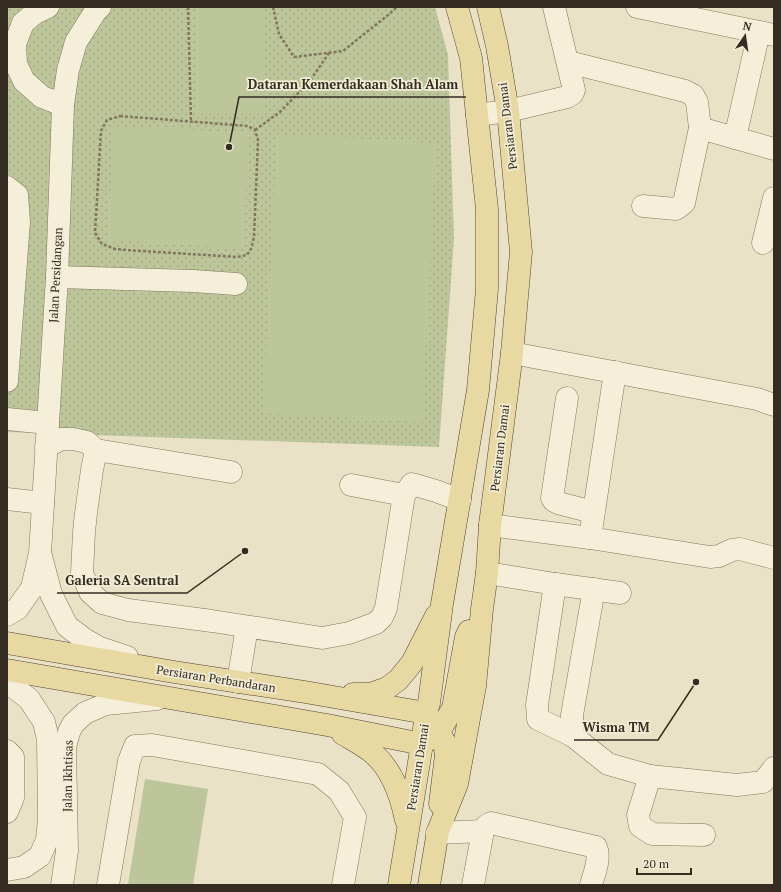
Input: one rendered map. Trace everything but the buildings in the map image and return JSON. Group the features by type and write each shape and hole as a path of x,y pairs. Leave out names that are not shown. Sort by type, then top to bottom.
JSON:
{"main road":[{"name":"Persiaran Damai","path":"426,713 429,703 442,604 478,390 488,289 487,209 471,58 457,7"},
{"name":"Persiaran Damai","path":"429,885 438,832 458,784 475,686 487,573 490,525 512,353 521,252 508,111 497,46 488,7"},
{"path":"305,692 370,694 387,688 398,680 412,663 442,604"},
{"path":"430,738 453,708 466,636 482,610"},
{"name":"Persiaran Perbandaran","path":"7,643 426,713"},
{"path":"7,670 327,725 444,741 446,755 438,832"},
{"path":"426,713 430,738"},
{"path":"327,725 361,744 374,754 383,764 393,779 401,799 408,829"},
{"name":"Persiaran Damai","path":"399,885 408,829 430,738"}],"street":[{"path":"48,7 15,21 11,53 24,81 42,97 63,106"},
{"path":"477,115 508,111 567,97 572,94 574,90 554,7"},
{"path":"637,7 767,34 735,138"},
{"name":"Jalan Persidangan","path":"7,615 17,609 32,588 40,553 57,277 63,106 68,70 76,42 91,9"},
{"path":"568,62 685,91 693,95 697,102 700,128 684,203 676,209 643,206"},
{"path":"700,128 774,149"},
{"path":"7,187 17,195 13,221 7,381"},
{"path":"763,243 774,198"},
{"path":"57,277 193,281 236,284"},
{"path":"512,353 757,399 774,405"},
{"path":"590,538 615,372"},
{"path":"567,398 552,498 558,503 594,512"},
{"path":"7,419 48,423"},
{"path":"46,447 61,439 72,439 87,442 96,450 231,472"},
{"path":"96,450 84,532 82,573 90,592 102,603 128,610 212,620 247,627 322,638 349,633 376,623 382,617 386,608 404,495 412,484 460,500"},
{"path":"351,486 404,495"},
{"path":"7,499 43,503"},
{"path":"490,525 590,538 710,557 719,556 732,550 740,549 774,558"},
{"name":"Jalan Persidangan","path":"40,553 51,594 67,626 84,639 100,648 174,672"},
{"path":"487,573 620,593"},
{"path":"555,584 537,705 538,718 573,736 608,764 650,776 737,785 763,782 774,768"},
{"path":"573,736 572,715 594,589"},
{"path":"238,682 247,627"},
{"name":"Jalan Ikhtisas","path":"7,682 29,699 44,722 48,738 49,820 47,840 40,856 24,867 7,870"},
{"name":"Jalan Ikhtisas","path":"62,885 67,851 66,747 69,732 84,713 106,704 171,698"},
{"path":"108,885 129,761 135,746 152,745 318,774 340,791 355,817 343,885"},
{"path":"7,751 13,757 13,798 7,812"},
{"path":"650,776 638,815 640,826 652,834 704,835"},
{"path":"473,885 483,831 486,826 491,823 596,847 598,858 591,885"},
{"path":"438,832 483,831"},
{"path":"7,883 11,885"}],"path":[{"path":"188,7 191,121"},
{"path":"273,7 279,34 294,57 343,52 397,7"},
{"path":"255,130 280,112 310,82 329,53"},
{"path":"120,116 191,121 248,126 255,130 258,140 254,237 251,249 247,255 237,257 126,250 102,244 94,233 101,131 107,120 120,116"}],"green space":[{"path":"7,7 435,7 448,55 454,239 439,447 7,432"},
{"path":"196,7 263,7 263,114 197,114"},
{"path":"114,126 249,133 243,248 107,240"},
{"path":"277,134 436,143 422,422 263,413"},
{"path":"145,779 208,789 193,885 128,885"}],"place":[{"name":"Dataran Kemerdakaan Shah Alam","path":"229,147"},
{"name":"Galeria SA Sentral","path":"245,551"},
{"name":"Wisma TM","path":"696,682"}]}
